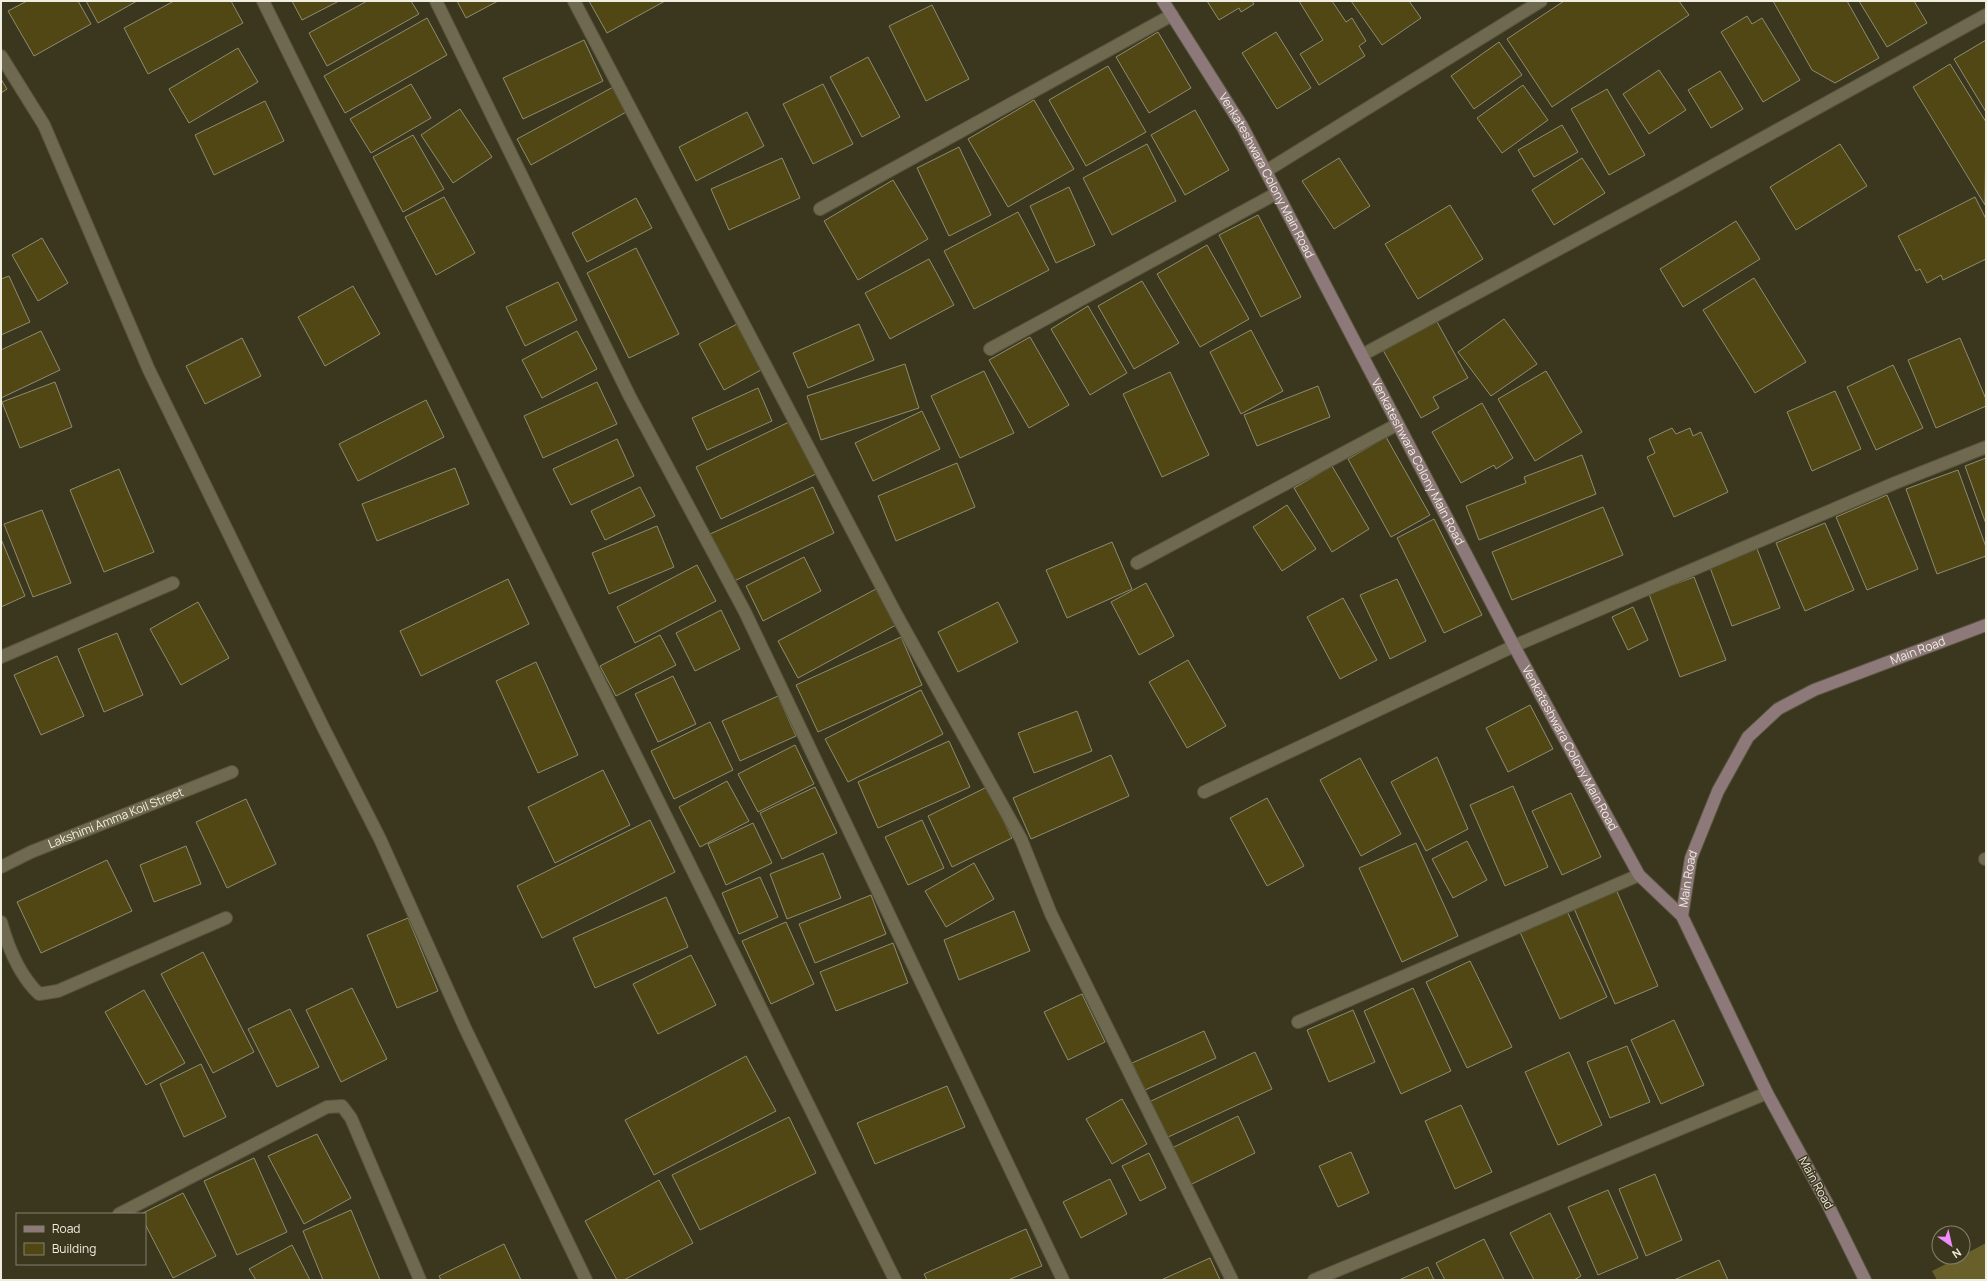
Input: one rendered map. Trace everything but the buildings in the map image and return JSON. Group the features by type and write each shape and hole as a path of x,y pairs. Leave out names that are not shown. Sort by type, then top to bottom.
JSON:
{"street":[{"path":"264,1 895,1280"},
{"path":"436,1 630,397 745,612 1063,1280"},
{"path":"574,1 896,614 1021,839 1051,914 1232,1280"},
{"name":"Venkateshwara Colony Main Road","path":"1163,1 1242,126 1514,646 1639,875 1682,916"},
{"path":"1266,171 1540,1"},
{"path":"820,209 1172,15"},
{"path":"1362,355 1667,191 1986,15"},
{"path":"1,56 44,124 149,370 322,727 380,839 465,1028 586,1280"},
{"path":"990,349 1277,193"},
{"path":"1137,564 1398,424"},
{"path":"1204,792 1514,646 1895,483 1986,447"},
{"path":"1,657 173,583"},
{"name":"Main Road","path":"1865,1280 1827,1203 1767,1093 1682,916 1691,858 1718,791 1748,737 1778,709 1814,690 1986,625"},
{"name":"Lakshimi Amma Koil Street","path":"1,867 31,852 232,772"},
{"path":"1298,1022 1639,875"},
{"path":"1,922 4,943 30,985 39,994 58,991 226,918"},
{"path":"1314,1280 1767,1093"},
{"path":"121,1213 327,1107 342,1106 351,1118 420,1280"}],"shaded area":[{"path":"1986,1243 1986,1280 1937,1280 1932,1271 1944,1265 1971,1265 1971,1251"}]}
